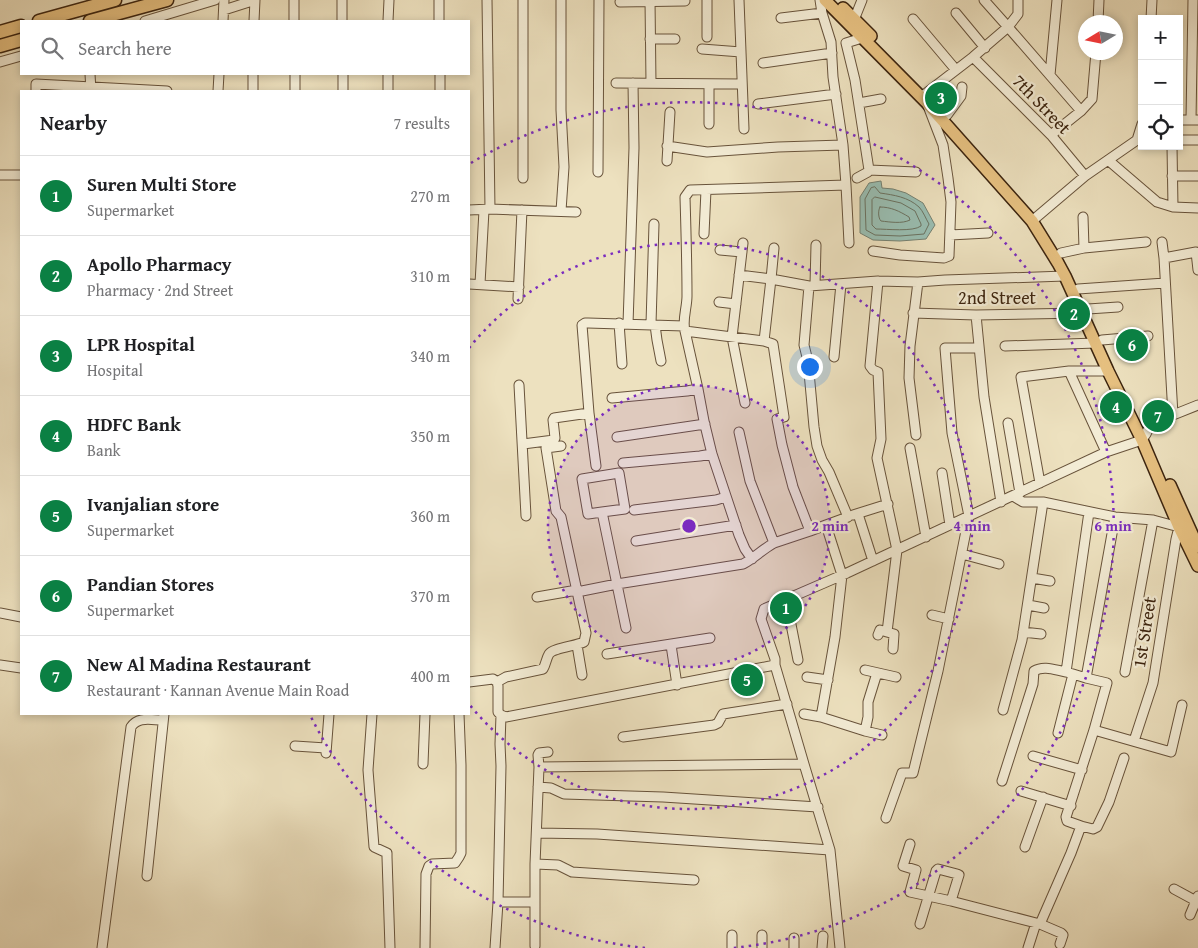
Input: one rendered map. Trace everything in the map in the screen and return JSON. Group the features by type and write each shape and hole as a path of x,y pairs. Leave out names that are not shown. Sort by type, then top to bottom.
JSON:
{"highway":[{"path":"43,20 115,0"},
{"path":"94,20 167,0"},
{"path":"0,32 20,26"},
{"path":"0,46 20,40"}],"main road":[{"path":"825,0 851,28 925,98 947,115 1035,219 1061,253 1078,289 1085,311"},
{"path":"835,0 1035,219 1085,311 1183,525 1198,566"},
{"path":"1099,342 1108,371 1144,437"},
{"path":"1183,525 1198,547"}],"street":[{"path":"148,20 215,0"},
{"path":"223,20 224,0"},
{"path":"224,10 255,0 254,20"},
{"path":"294,0 294,20"},
{"path":"342,0 342,20"},
{"path":"388,20 389,0"},
{"path":"439,0 439,20"},
{"path":"480,284 487,210 487,0"},
{"path":"523,0 523,178"},
{"path":"560,0 561,110 564,167 561,210"},
{"path":"598,172 599,0"},
{"path":"707,0 707,37"},
{"path":"739,0 744,129"},
{"path":"820,0 831,42 833,77 843,145 849,243"},
{"path":"854,20 862,0"},
{"path":"984,0 1081,111"},
{"path":"873,251 900,255 946,258 949,256 951,202 943,145 925,98 1008,27 1018,14 1018,0"},
{"path":"1050,74 1057,0"},
{"path":"1098,15 1099,0"},
{"path":"1150,15 1152,0"},
{"path":"1193,0 1195,120"},
{"path":"650,1 650,83"},
{"path":"620,2 685,1"},
{"path":"781,18 822,13"},
{"path":"956,13 985,48"},
{"path":"913,19 956,70"},
{"path":"857,178 868,172 868,170 859,103 846,43 862,38"},
{"path":"650,39 675,40"},
{"path":"702,49 741,52"},
{"path":"763,63 832,53"},
{"path":"0,62 20,56"},
{"name":"7th Street","path":"973,57 1051,135 1085,176"},
{"path":"1051,135 1081,111 1092,98 1095,60"},
{"path":"90,75 91,89"},
{"path":"218,90 219,75"},
{"path":"253,75 253,90"},
{"path":"295,75 295,90"},
{"path":"343,75 343,90"},
{"path":"388,75 388,90"},
{"path":"440,75 440,90"},
{"path":"616,83 742,84"},
{"path":"622,364 634,148 634,83"},
{"path":"36,90 36,84 91,89 135,90"},
{"path":"709,84 709,124"},
{"path":"947,115 961,96 962,87"},
{"path":"758,104 836,94"},
{"path":"859,103 881,99"},
{"path":"667,161 670,112"},
{"path":"1035,219 1085,176 1137,140 1138,137"},
{"path":"1183,140 1198,140"},
{"path":"667,146 706,152 843,145"},
{"path":"1172,150 1172,207"},
{"path":"1108,160 1157,202 1172,207 1198,208"},
{"path":"868,170 916,172"},
{"path":"0,175 20,175"},
{"path":"1172,176 1198,176"},
{"path":"752,559 731,526 726,497 700,425 698,389 681,328 687,304 685,197 690,190 846,185"},
{"path":"704,234 706,190"},
{"path":"470,210 561,210 576,212"},
{"path":"518,299 522,210"},
{"path":"1084,217 1084,248"},
{"path":"654,224 653,321 661,361"},
{"path":"950,235 988,233"},
{"path":"1061,253 1084,248 1146,242"},
{"path":"1162,242 1173,415"},
{"path":"816,245 804,345 808,360 817,446 848,517"},
{"path":"720,250 743,247 732,337 745,403"},
{"path":"764,341 774,248"},
{"path":"1164,258 1197,252 1198,270"},
{"path":"740,275 812,286 878,281 918,282 1065,276"},
{"path":"878,281 870,366 878,372 881,439 878,458 897,550 883,633 892,633 895,636 893,649"},
{"path":"916,435 908,378 918,282"},
{"path":"1078,289 1165,283"},
{"path":"470,284 519,286"},
{"path":"834,357 841,284"},
{"path":"719,302 736,304"},
{"name":"2nd Street","path":"914,312 976,315 1085,311 1118,307"},
{"path":"976,315 984,396 1001,502"},
{"path":"596,466 589,413 582,325 585,323 625,320 653,321 681,328 764,341 773,344 784,417 777,419 782,445 793,487 810,531"},
{"path":"1005,346 1099,342 1148,336"},
{"path":"886,818 902,774 913,773 938,671 969,516 952,433 945,348 979,348"},
{"path":"1040,483 1021,377 1070,371 1108,371"},
{"path":"1070,371 1106,452"},
{"path":"519,385 526,516"},
{"path":"612,398 698,389"},
{"path":"840,948 830,850 775,665 775,658 761,619 764,609 842,576 1106,452 1144,437 1152,421 1198,405"},
{"path":"523,444 554,440 554,418 589,413"},
{"path":"1008,423 1017,494 1023,502 1043,502 1115,517 1183,525"},
{"path":"617,437 700,425"},
{"path":"740,432 750,481 774,542"},
{"path":"497,682 506,677 543,669 551,651 584,642 586,633 561,517 556,511 546,448 561,446"},
{"path":"910,448 926,536"},
{"path":"623,464 712,454"},
{"path":"618,473 625,508 602,512 588,514 582,479 618,473"},
{"path":"942,473 950,525"},
{"path":"634,510 716,500 726,497"},
{"path":"1003,710 1023,632 1043,502"},
{"path":"537,597 738,564 752,559 774,542 888,504"},
{"path":"602,512 626,628"},
{"path":"1058,733 1070,673 1089,512"},
{"path":"858,514 873,561"},
{"path":"1086,678 1115,517"},
{"path":"1125,672 1152,520"},
{"path":"821,717 835,637 842,576 826,525"},
{"name":"1st Street","path":"1134,741 1153,683 1176,539 1183,525"},
{"path":"636,541 731,526"},
{"path":"962,554 999,564"},
{"path":"1032,578 1050,581"},
{"path":"786,599 798,660"},
{"path":"1028,605 1044,608"},
{"path":"0,613 20,617"},
{"path":"932,615 949,619"},
{"path":"1023,632 1041,634"},
{"path":"608,654 710,638"},
{"path":"577,645 582,675"},
{"path":"670,645 677,685"},
{"path":"0,665 20,668"},
{"path":"500,715 506,717 775,665"},
{"path":"1002,781 1032,684 1034,671 1039,668 1045,667 1107,684 1066,819 1067,821 1093,829 1096,827 1109,802 1124,758"},
{"path":"865,670 896,677"},
{"path":"865,731 868,717 868,702 877,673"},
{"path":"807,676 828,680"},
{"path":"470,682 493,679 497,682"},
{"path":"495,948 501,766 497,682"},
{"path":"622,737 714,725 718,723 723,714 787,704"},
{"path":"1094,730 1171,752 1182,705"},
{"path":"804,714 821,717 882,735"},
{"path":"295,746 326,750 329,715"},
{"path":"372,715 368,770 374,847 387,853 390,948"},
{"path":"423,764 425,715"},
{"path":"425,948 427,869 432,864 455,863 461,853 459,715"},
{"path":"102,948 131,727 138,720 164,717 147,876"},
{"path":"534,946 538,755 548,752"},
{"path":"1033,756 1082,770"},
{"path":"539,767 804,764"},
{"path":"538,787 551,788 564,794 818,807"},
{"path":"1021,791 1071,806"},
{"path":"1025,847 1043,798"},
{"path":"1028,948 1067,862 1081,826"},
{"path":"537,833 597,834 830,850"},
{"path":"910,844 902,866 916,870 910,892 1038,924 1061,933 1063,935 1060,944"},
{"path":"535,864 558,864 572,872 580,873 694,880"},
{"path":"920,924 938,869 959,875 951,901"},
{"path":"1174,889 1197,899 1190,915"},
{"path":"498,902 535,902"},
{"path":"762,934 762,948"},
{"path":"732,935 732,948"},
{"path":"822,948 823,936"},
{"path":"794,938 794,948"}],"water":[{"path":"881,181 882,188 906,193 923,203 935,225 926,239 900,241 873,240 860,233 860,197 869,183"}],"place":[{"name":"LPR Hospital","path":"941,98"},
{"name":"Apollo Pharmacy","path":"1074,314"},
{"name":"Pandian Stores","path":"1132,345"},
{"name":"HDFC Bank","path":"1116,407"},
{"name":"New Al Madina Restaurant","path":"1158,416"},
{"name":"Suren Multi Store","path":"786,608"},
{"name":"Ivanjalian store","path":"747,680"}]}
